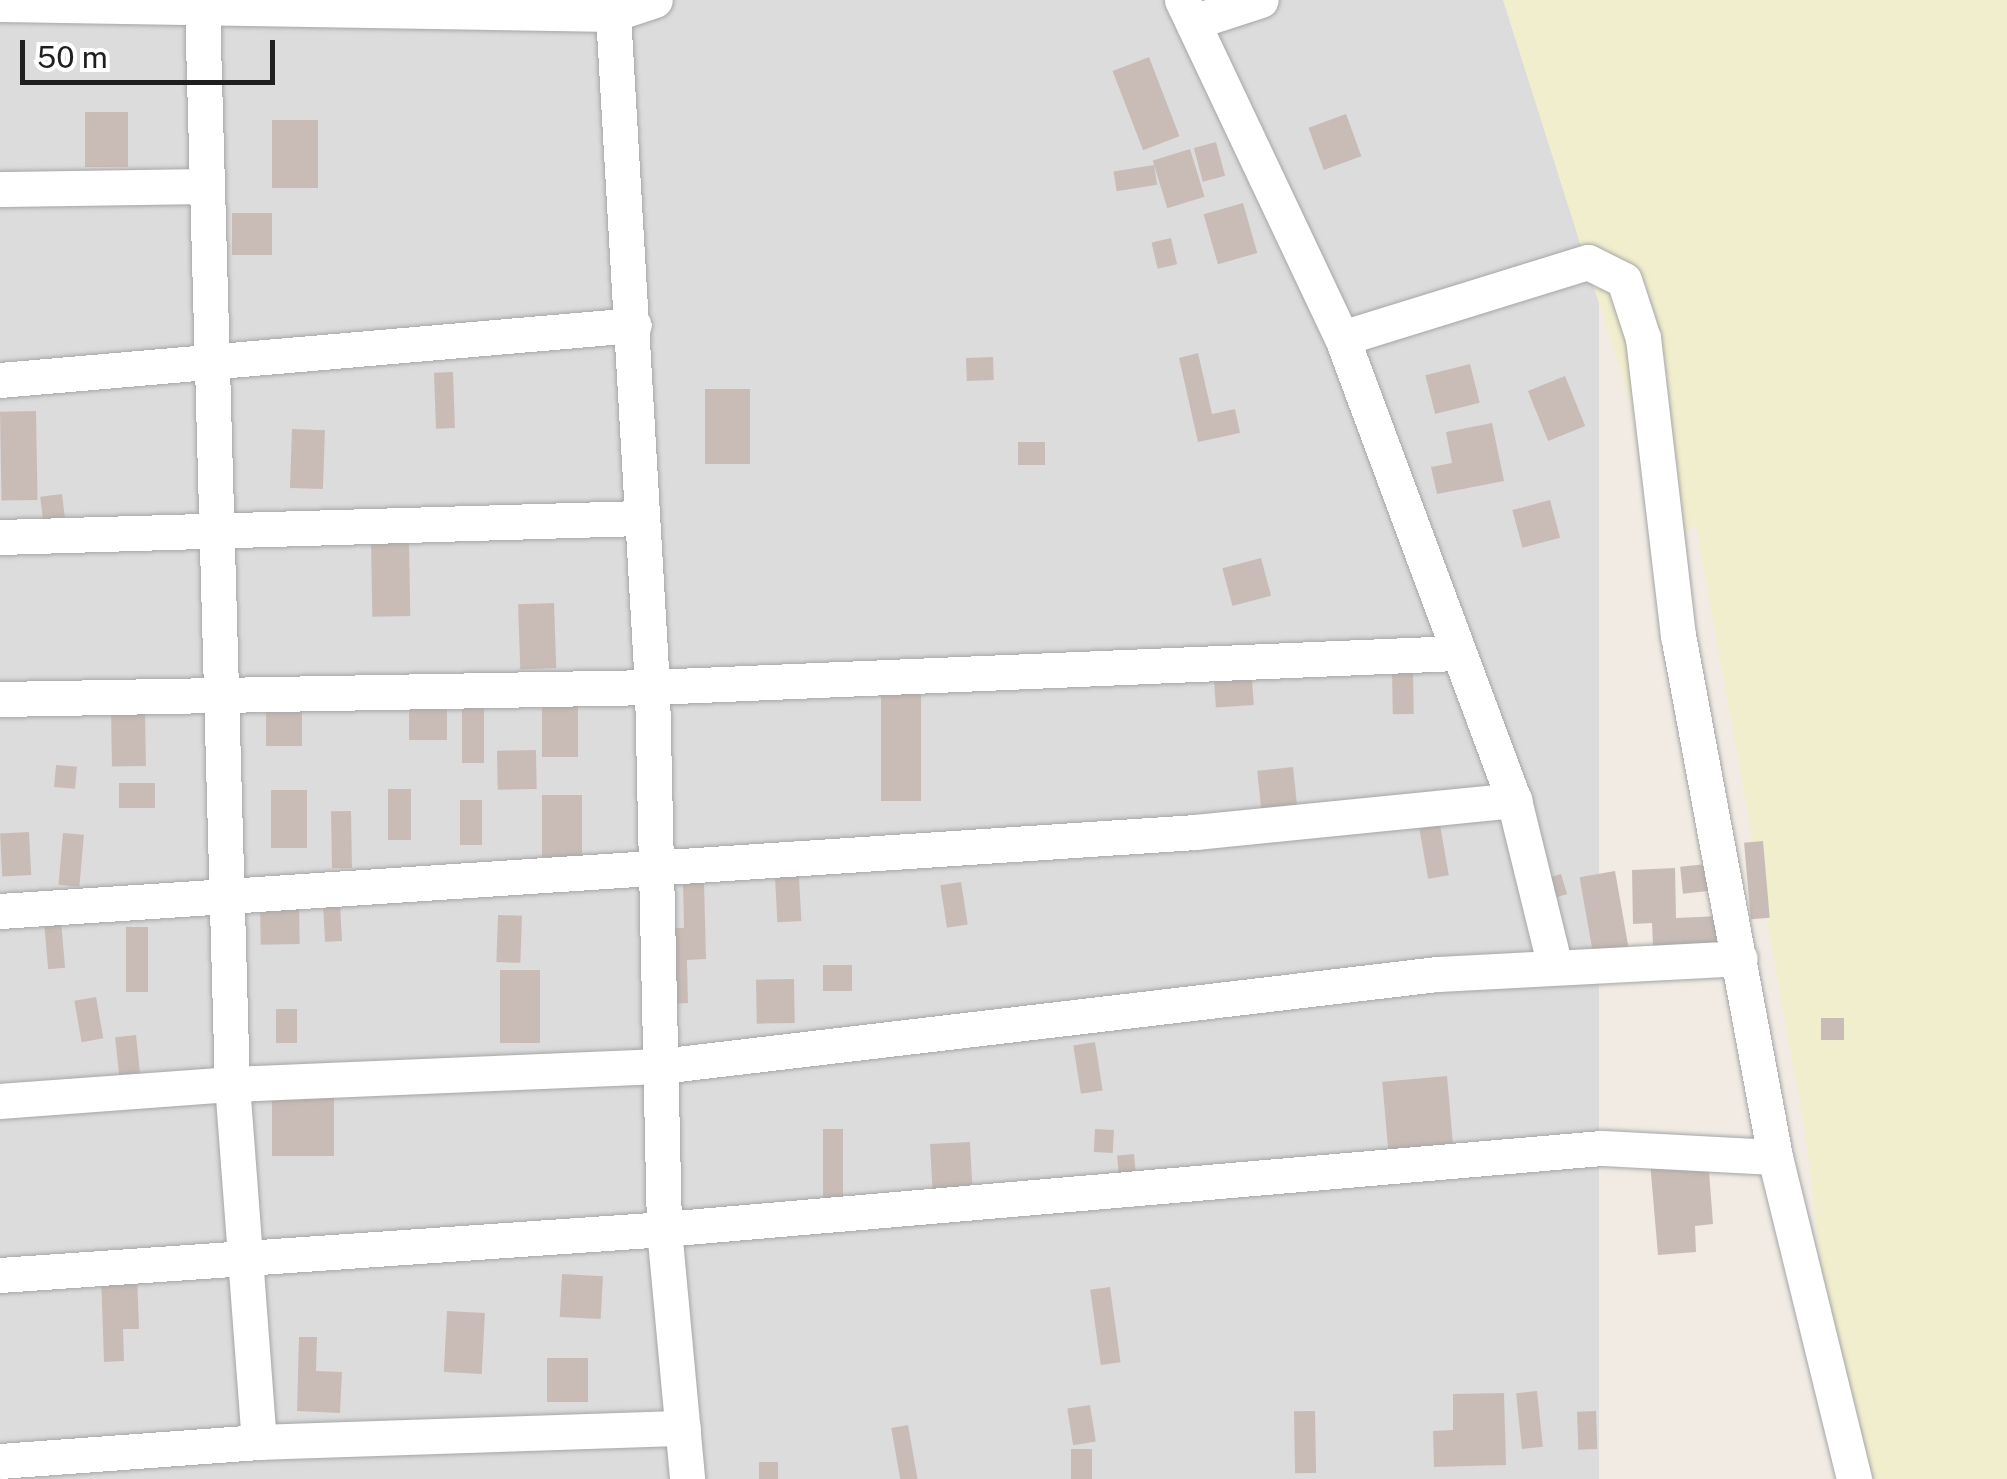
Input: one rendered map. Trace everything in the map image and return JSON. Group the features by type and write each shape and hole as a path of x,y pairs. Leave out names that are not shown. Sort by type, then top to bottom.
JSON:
{"street":[{"path":"0,4 382,5 613,14 656,0"},
{"path":"1261,0 1187,11 1342,338 1456,653 1514,800 1555,967"},
{"path":"202,6 232,1084 259,1442"},
{"path":"613,14 652,687 664,1229 687,1479"},
{"path":"0,189 207,186"},
{"path":"1342,338 1588,262 1624,280 1643,338 1678,635 1775,1158 1854,1479"},
{"path":"0,380 211,365 634,325"},
{"path":"0,537 640,518"},
{"path":"0,699 219,698 652,687 1456,653"},
{"path":"0,911 226,892 1195,832 1514,800"},
{"path":"0,1101 232,1084 660,1066 1236,996 1555,967 1740,958"},
{"path":"0,1276 664,1229 1602,1148 1775,1158"},
{"path":"0,1461 95,1467 259,1442 683,1428"}],"shaded area":[{"path":"0,0 1599,0 1599,1479 0,1479"},
{"path":"1503,0 2007,0 2007,1479 1846,1479 1805,1132 1696,526 1673,537"}],"building":[{"path":"1149,57 1179,136 1143,150 1113,71"},
{"path":"85,112 128,112 128,167 85,167"},
{"path":"1346,114 1361,156 1324,170 1308,128"},
{"path":"272,120 318,120 318,188 272,188"},
{"path":"1216,142 1225,176 1203,182 1194,148"},
{"path":"1190,149 1205,197 1167,208 1153,160"},
{"path":"1154,165 1157,185 1117,191 1114,171"},
{"path":"1243,203 1257,253 1218,264 1204,214"},
{"path":"232,213 272,213 272,255 232,255"},
{"path":"1171,238 1177,264 1158,269 1152,242"},
{"path":"1198,353 1212,414 1235,409 1240,433 1198,442 1179,358"},
{"path":"993,357 994,380 967,381 966,358"},
{"path":"1470,364 1480,403 1435,414 1425,375"},
{"path":"453,372 455,428 436,429 434,373"},
{"path":"1565,376 1585,426 1548,441 1528,391"},
{"path":"705,389 750,389 750,464 705,464"},
{"path":"36,411 38,500 2,501 0,412"},
{"path":"1492,423 1504,481 1437,494 1431,467 1452,463 1446,432"},
{"path":"292,429 325,430 323,489 290,488"},
{"path":"1018,442 1045,442 1045,465 1018,465"},
{"path":"62,494 66,526 44,528 40,497"},
{"path":"1550,500 1560,538 1522,548 1512,510"},
{"path":"409,541 410,616 372,617 371,542"},
{"path":"1261,558 1271,596 1232,606 1222,568"},
{"path":"554,603 556,668 520,669 518,604"},
{"path":"1392,671 1413,671 1414,714 1393,714"},
{"path":"1252,679 1254,705 1216,708 1214,682"},
{"path":"881,688 921,688 921,801 881,801"},
{"path":"542,703 578,703 578,757 542,757"},
{"path":"409,705 447,705 447,740 409,740"},
{"path":"462,705 484,705 484,763 462,763"},
{"path":"266,708 302,708 302,746 266,746"},
{"path":"145,711 146,766 112,767 111,712"},
{"path":"536,750 537,789 498,790 497,751"},
{"path":"56,765 77,767 75,789 54,787"},
{"path":"1293,767 1297,806 1261,810 1257,771"},
{"path":"119,783 155,783 155,808 119,808"},
{"path":"388,789 411,789 411,840 388,840"},
{"path":"271,790 307,790 307,848 271,848"},
{"path":"542,795 582,795 582,857 542,857"},
{"path":"460,800 482,800 482,845 460,845"},
{"path":"331,811 351,811 352,868 332,868"},
{"path":"1440,825 1449,875 1428,879 1419,829"},
{"path":"29,832 31,875 2,876 0,834"},
{"path":"63,833 84,835 79,887 58,885"},
{"path":"1763,841 1770,918 1751,919 1744,843"},
{"path":"1707,864 1710,891 1683,894 1680,867"},
{"path":"1675,868 1676,918 1719,916 1719,944 1653,946 1652,923 1633,924 1632,870"},
{"path":"1615,871 1629,952 1594,958 1580,877"},
{"path":"1561,874 1567,894 1552,899 1546,879"},
{"path":"799,876 801,921 777,922 775,877"},
{"path":"704,882 706,959 687,960 688,1003 669,1004 667,928 684,928 683,883"},
{"path":"961,882 968,924 947,928 940,885"},
{"path":"340,903 342,941 325,942 323,904"},
{"path":"299,904 300,944 261,945 260,905"},
{"path":"498,915 522,916 520,963 496,962"},
{"path":"61,921 65,968 48,969 44,922"},
{"path":"126,927 148,927 148,992 126,992"},
{"path":"823,965 852,965 852,991 823,991"},
{"path":"500,970 540,970 540,1043 500,1043"},
{"path":"794,979 795,1023 757,1024 756,980"},
{"path":"96,997 103,1038 82,1042 74,1001"},
{"path":"276,1009 297,1009 297,1043 276,1043"},
{"path":"1821,1018 1844,1018 1844,1040 1821,1040"},
{"path":"136,1035 140,1073 119,1075 115,1037"},
{"path":"1095,1042 1103,1090 1081,1094 1073,1045"},
{"path":"1447,1076 1453,1146 1388,1151 1382,1082"},
{"path":"272,1090 334,1090 334,1156 272,1156"},
{"path":"823,1129 843,1129 843,1204 823,1204"},
{"path":"1095,1129 1114,1130 1113,1153 1094,1152"},
{"path":"970,1142 972,1187 932,1189 930,1144"},
{"path":"1134,1154 1137,1188 1120,1189 1117,1155"},
{"path":"1708,1158 1713,1224 1695,1226 1696,1252 1658,1255 1650,1162"},
{"path":"137,1273 139,1329 123,1329 124,1361 104,1362 101,1275"},
{"path":"562,1274 603,1276 601,1319 560,1317"},
{"path":"1110,1287 1121,1362 1101,1365 1090,1290"},
{"path":"447,1311 485,1313 482,1374 444,1372"},
{"path":"299,1337 317,1337 316,1371 342,1372 340,1413 297,1411"},
{"path":"547,1358 588,1358 588,1402 547,1402"},
{"path":"1537,1391 1543,1447 1522,1449 1516,1393"},
{"path":"1504,1393 1506,1465 1434,1467 1433,1431 1453,1430 1453,1394"},
{"path":"1090,1405 1096,1442 1073,1445 1067,1409"},
{"path":"1294,1411 1315,1411 1316,1473 1295,1473"},
{"path":"1596,1411 1597,1449 1578,1450 1577,1412"},
{"path":"908,1425 918,1479 900,1479 891,1428"},
{"path":"1071,1449 1092,1449 1092,1479 1071,1479"},
{"path":"759,1462 778,1462 778,1479 759,1479"}]}
